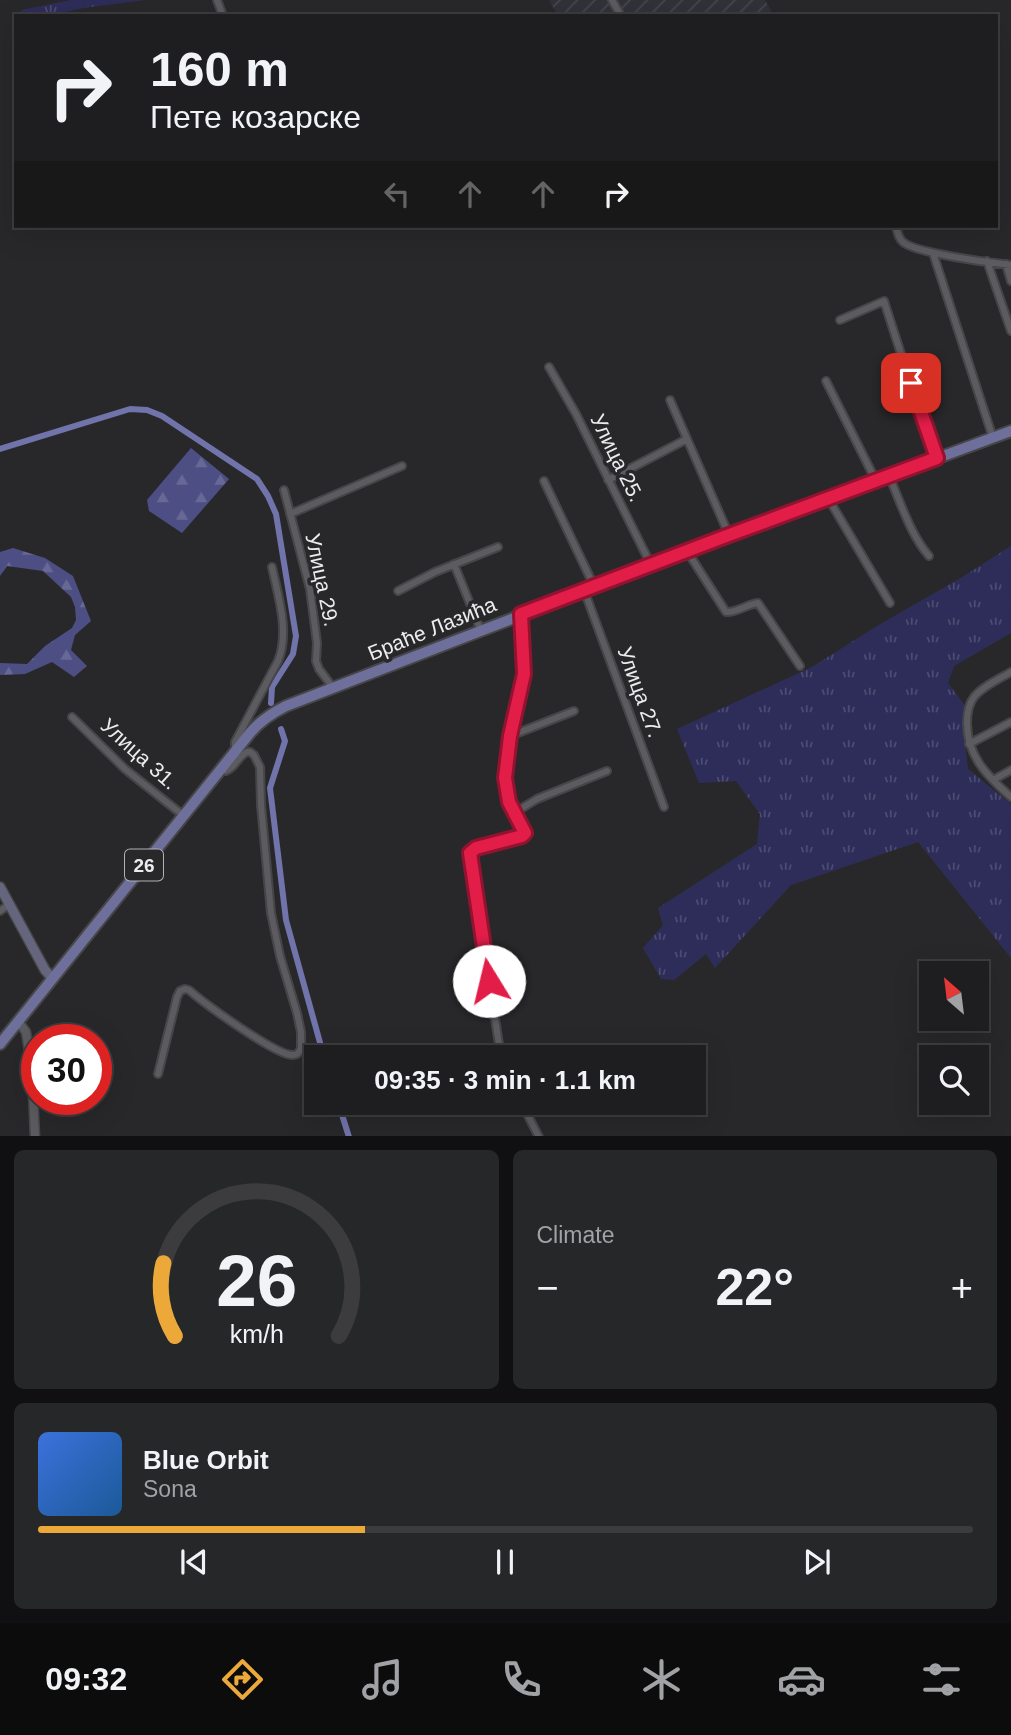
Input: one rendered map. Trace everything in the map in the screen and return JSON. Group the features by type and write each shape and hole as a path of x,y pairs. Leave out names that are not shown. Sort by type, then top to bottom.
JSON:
{"main road":[{"name":"26","path":"993,438 1011,431"},
{"name":"Браће Лазића","path":"4,1039 235,751 268,716 286,706 521,614 993,438"},
{"path":"0,887 45,970 52,978"}],"street":[{"path":"897,228 902,242 908,246 933,253 1008,265 1011,281"},
{"path":"933,253 993,438"},
{"path":"987,261 1011,331"},
{"path":"840,320 884,301 937,458"},
{"name":"Улица 25.","path":"549,368 576,414 651,565"},
{"path":"826,381 876,481"},
{"path":"670,400 729,535"},
{"path":"608,480 687,439"},
{"name":"Улица 29.","path":"290,514 402,466"},
{"path":"889,476 914,535 929,556"},
{"name":"Улица 27.","path":"544,481 589,588 664,807"},
{"name":"Улица 29.","path":"284,490 310,589 318,669 334,689"},
{"path":"828,498 890,603"},
{"path":"398,592 454,564 498,547"},
{"path":"687,551 726,612 758,603 800,666"},
{"path":"454,564 481,631"},
{"path":"235,751 234,742 282,650 283,628 272,567"},
{"path":"499,1045 470,853 476,848 524,835 525,830 509,802 505,778 510,736 524,674 521,614"},
{"path":"1011,672 982,690 972,700 967,716 969,744 974,755 993,780 1011,797"},
{"path":"510,736 574,711"},
{"name":"Улица 31.","path":"72,717 125,769 184,816"},
{"path":"969,744 1011,722"},
{"path":"158,1074 177,997 180,991 185,989 217,1013 278,1050 292,1055 301,1049 297,1013 280,956 271,913 259,763 253,754 247,752 230,770 222,769"},
{"path":"993,780 1011,770"},
{"path":"514,813 537,799 607,771"},
{"path":"0,911 10,904"},
{"path":"18,1021 26,1032 32,1070 36,1136"},
{"path":"528,1115 539,1136"}],"shaded area":[{"path":"549,0 765,0 773,14 557,14"}],"green space":[{"path":"71,0 145,0 58,14 21,14 21,10"},
{"path":"191,448 229,479 182,533 149,511 147,500"},
{"path":"1011,546 1011,633 954,666 948,683 966,707 962,714 968,769 1011,804 1011,958 918,842 791,885 715,968 706,954 674,980 661,979 643,948 663,925 658,908 757,844 760,814 736,781 699,783 677,729 812,667"},
{"path":"13,548 45,558 73,576 91,621 75,635 71,650 87,666 74,677 52,662 25,674 0,675 0,663 27,664 45,646 72,628 76,620 71,597 43,571 7,566 0,576 0,552"}],"waterway":[{"path":"0,449 130,409 147,410 162,416 257,479 276,514 296,636 293,654 272,687 271,703"},
{"path":"281,729 285,741 270,788 286,920 321,1045"},
{"path":"342,1115 349,1136"}],"route":[{"path":"489,981 470,853 476,848 525,833 509,802 505,778 510,736 524,674 521,614 937,458 911,383"}]}
